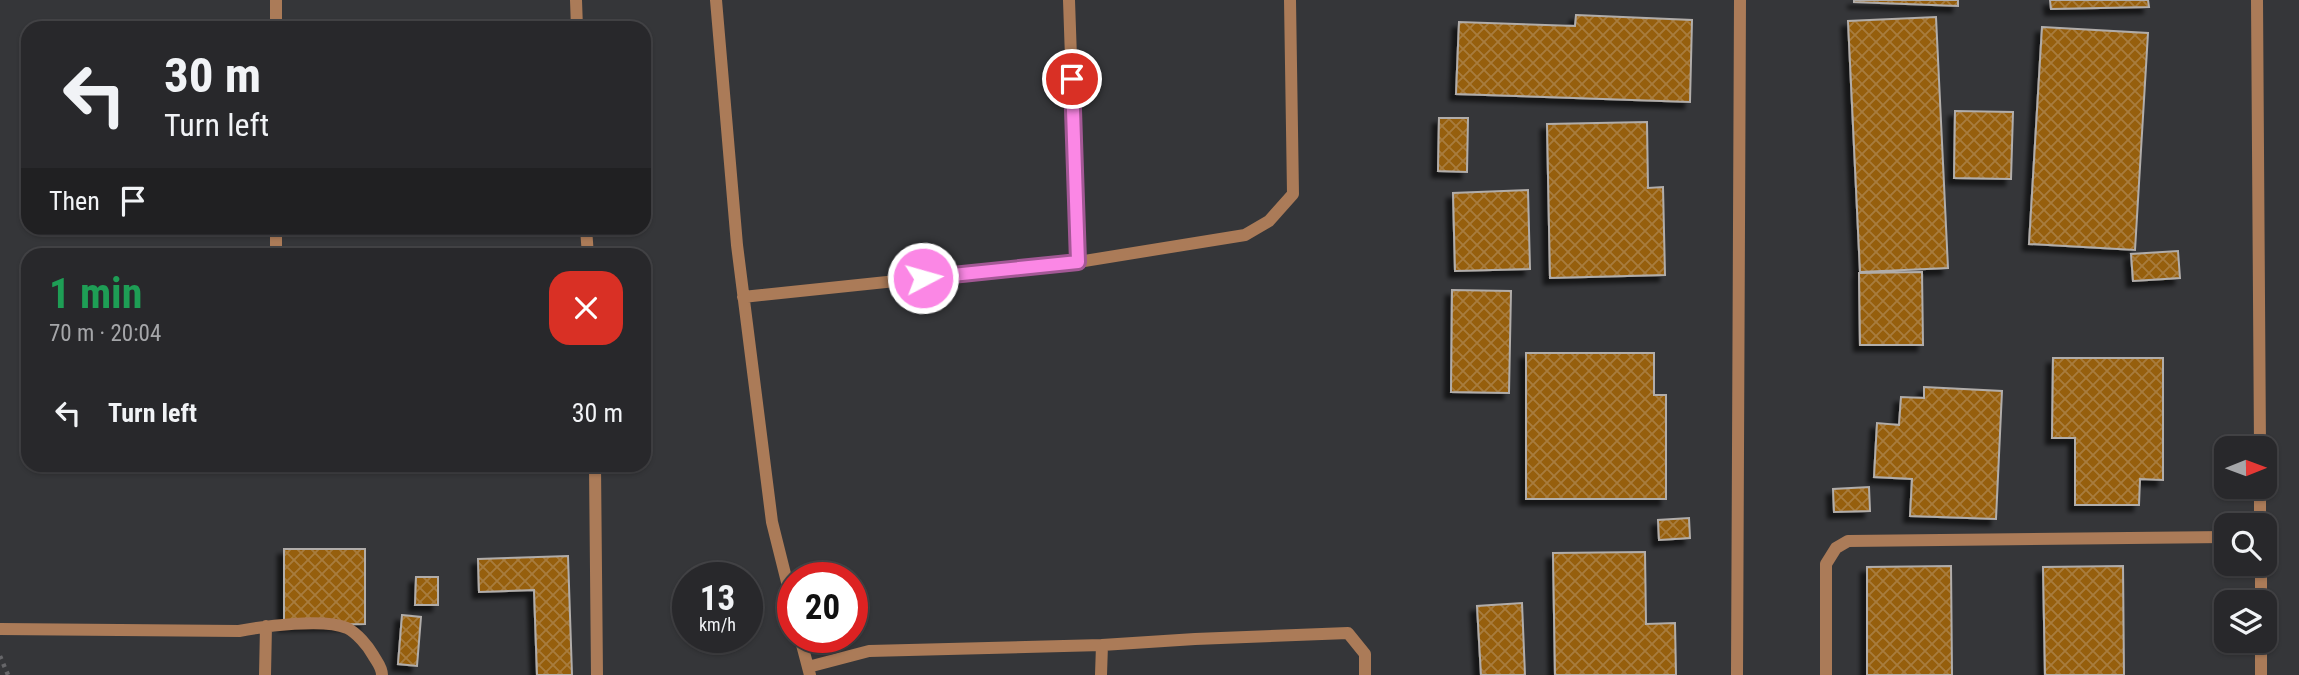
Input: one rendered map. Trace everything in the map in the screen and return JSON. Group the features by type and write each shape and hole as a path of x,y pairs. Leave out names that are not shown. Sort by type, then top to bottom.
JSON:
{"street":[{"path":"276,0 276,21"},
{"path":"576,0 577,21"},
{"path":"716,0 737,246 772,522 782,562"},
{"path":"1069,0 1078,262"},
{"path":"743,297 1078,262 1245,235 1269,221 1293,194 1290,0"},
{"path":"1737,675 1740,0"},
{"path":"2257,0 2260,436"},
{"path":"595,472 597,675"},
{"path":"1826,675 1826,564 1836,548 1848,541 2214,537"},
{"path":"0,629 239,631 266,626 328,624 349,629 369,649 382,669 382,675"},
{"path":"265,675 266,626"},
{"path":"804,653 809,671 869,651 1102,645 1348,633 1365,654 1365,675"},
{"path":"1101,675 1102,645"},
{"path":"2261,653 2261,675"}],"path":[{"path":"0,656 8,675"}],"building":[{"path":"1958,0 1958,6 1854,2"},
{"path":"2050,0 2148,0 2149,7 2051,9"},
{"path":"1576,15 1692,20 1690,102 1456,94 1459,22 1575,26"},
{"path":"1936,17 1948,268 1860,272 1848,21"},
{"path":"2042,27 2148,33 2135,250 2029,244"},
{"path":"1955,111 2013,112 2011,179 1954,178"},
{"path":"1439,118 1468,118 1467,172 1438,171"},
{"path":"1647,122 1648,188 1663,187 1665,275 1550,278 1547,124"},
{"path":"1528,190 1530,269 1455,271 1453,193"},
{"path":"2178,251 2180,278 2133,281 2131,254"},
{"path":"1922,272 1923,345 1860,345 1859,273"},
{"path":"1452,290 1511,291 1509,393 1451,392"},
{"path":"1526,353 1654,353 1654,395 1666,395 1666,499 1526,499"},
{"path":"2053,358 2163,358 2163,480 2140,479 2139,505 2075,505 2075,438 2052,438"},
{"path":"1924,387 2002,391 1996,519 1910,516 1912,479 1874,477 1877,423 1899,425 1901,397 1924,398"},
{"path":"1869,487 1870,511 1834,512 1833,489"},
{"path":"1689,518 1690,538 1659,540 1658,520"},
{"path":"284,549 365,549 365,624 284,625"},
{"path":"1645,552 1646,624 1675,623 1676,675 1555,675 1553,553"},
{"path":"568,556 572,675 537,675 534,590 479,592 478,559"},
{"path":"1951,566 1952,675 1867,675 1867,567"},
{"path":"2123,566 2124,675 2045,675 2043,567"},
{"path":"416,577 438,577 438,605 415,605"},
{"path":"1522,603 1525,675 1481,675 1477,606"},
{"path":"402,615 421,617 417,666 398,664"}],"route":[{"path":"923,278 1078,262 1072,79"}]}
